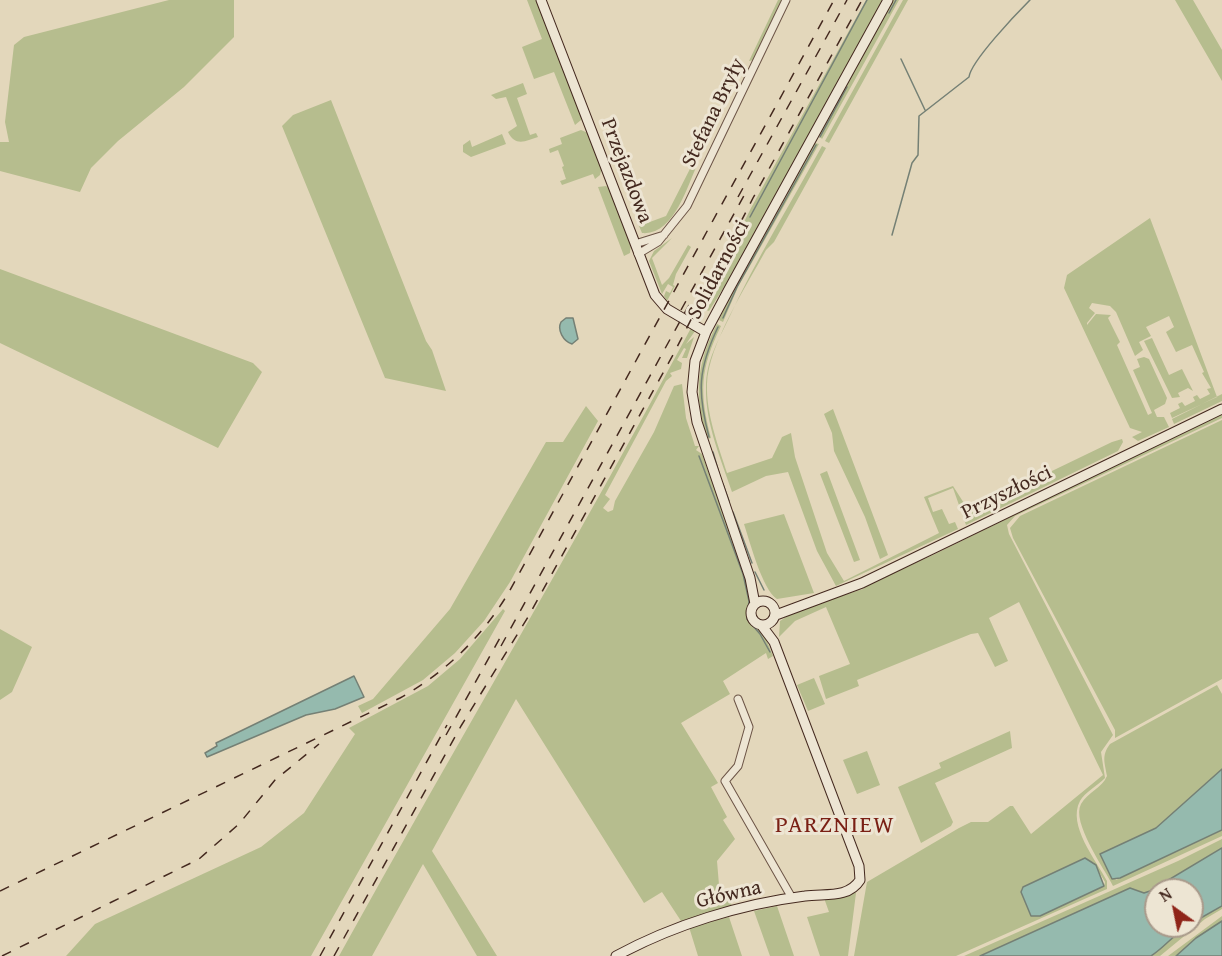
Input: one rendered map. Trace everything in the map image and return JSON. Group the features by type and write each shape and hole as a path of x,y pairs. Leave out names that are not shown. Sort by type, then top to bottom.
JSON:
{"street":[{"name":"Przejazdowa","path":"541,0 652,290 661,304 706,332"},
{"name":"Stefana Bryły","path":"638,254 658,242 687,206 786,0"},
{"name":"Solidarności","path":"764,604 750,578 693,408 694,367 706,332 888,0"},
{"path":"634,244 664,235"},
{"name":"Przyszłości","path":"770,621 806,602 862,584 1222,409"},
{"name":"Przyszłości","path":"764,604 806,602"},
{"path":"764,604 770,621 752,618 751,611 764,604"},
{"name":"Główna","path":"616,956 653,936 693,922 792,898 836,895 855,886 860,880 861,872 774,642 770,621"},
{"path":"738,699 749,727 738,766 725,781 792,898"}],"green space":[{"path":"169,0 234,0 234,37 184,87 118,141 91,168 80,192 0,171 0,142 9,142 5,122 14,45 24,37"},
{"path":"527,0 537,0 581,113 581,120 575,125 554,72 534,79 522,47 542,39"},
{"path":"778,0 783,0 754,60 749,61"},
{"path":"866,0 884,0 741,260 709,311 706,310 697,317 751,208"},
{"path":"892,0 899,0 822,139 819,135"},
{"path":"903,0 908,0 829,143 825,141"},
{"path":"1175,0 1193,0 1222,50 1222,81"},
{"path":"523,83 527,94 517,98 530,135 536,133 538,137 521,142 514,140 508,132 517,126 506,97 496,99 491,95"},
{"path":"331,100 426,341 432,350 446,391 385,378 282,126 293,115"},
{"path":"581,130 588,133 602,167 600,175 595,179 593,174 562,185 560,181 566,179 562,167 564,166 558,150 550,153 549,149 562,144 560,138"},
{"path":"502,134 506,144 471,157 463,152 463,145 470,140 472,147"},
{"path":"815,143 819,144 738,287 723,322 719,320 736,282"},
{"path":"822,146 826,148 774,242 766,250 734,307"},
{"path":"694,161 698,163 684,196 671,218 663,227 653,232 642,233 639,226 666,216"},
{"path":"606,186 611,190 631,244 630,253 624,256 598,187"},
{"path":"1150,218 1217,397 1172,418 1170,413 1180,408 1178,404 1182,402 1185,406 1195,401 1193,397 1197,395 1200,399 1210,394 1207,389 1211,388 1202,373 1204,372 1192,345 1176,352 1166,332 1174,327 1169,316 1146,327 1151,336 1139,342 1143,350 1135,356 1116,312 1110,306 1092,303 1089,308 1095,313 1087,325 1096,314 1111,315 1108,318 1120,342 1117,345 1148,415 1152,413 1133,370 1140,367 1137,359 1144,357 1149,359 1167,398 1165,404 1154,410 1157,417 1164,417 1169,427 1138,441 1132,437 1142,432 1130,428 1064,288 1067,275"},
{"path":"672,238 652,258 662,285 669,278 688,245 691,247 676,274 673,285 675,286 667,301 664,296 666,291 670,293 673,287 668,284 662,294 649,261 654,251"},
{"path":"0,269 253,363 262,372 218,448 0,343"},
{"path":"717,324 721,326 705,368 703,394 711,438 707,439 700,409 699,380 705,353"},
{"path":"691,328 695,331 686,344 694,337 687,358 682,358 686,349 684,348 677,360 682,363 681,369 670,373 672,376 666,381 605,495 610,499 603,508 608,512 613,510 615,501 654,432 674,386 682,384 686,418 695,446 699,446 696,450 702,454 745,574 752,603 749,618 762,629 773,656 768,659 766,653 723,681 730,694 681,723 718,783 711,787 727,817 723,820 735,839 717,861 719,885 733,907 681,921 662,892 644,903 516,699 432,851 497,956 477,956 423,864 372,956 339,956 605,486"},
{"path":"720,337 709,368 707,395 713,429 727,473 772,458 782,437 791,433 795,457 827,553 844,581 939,533 924,497 953,486 969,511 1112,442 1122,439 1123,442 1118,451 966,525 953,488 928,498 933,512 942,509 949,524 955,522 958,529 836,586 817,551 788,472 766,476 732,492 714,441 706,400 706,387 708,368 713,351"},
{"path":"1152,338 1169,375 1182,369 1193,391 1188,388 1178,393 1180,397 1172,398 1144,341"},
{"path":"1222,394 1222,401 1174,424 1172,419"},
{"path":"586,406 598,421 510,582 484,621 455,653 423,680 362,713 358,706 373,699 450,609 546,442 563,442"},
{"path":"833,409 888,555 880,559 865,517 834,451 832,433 824,414"},
{"path":"1222,413 1222,418 1015,516 1007,525 1009,534 1113,735 1101,752 1105,778 1082,798 1077,810 1077,821 1084,842 1107,881 1107,889 956,956 854,956 867,882 959,828 971,822 988,822 1010,806 1013,806 1031,834 1103,775 1019,602 989,618 1008,661 995,667 978,633 971,634 857,680 859,686 826,699 819,676 850,664 826,607 795,621 779,637 780,621 789,615 788,613 863,589 867,585","holes":["1093,862 1105,882 1104,886 1040,916 1030,914 1021,889"]},
{"path":"1222,420 1222,679 1115,738 1115,730 1013,538 1010,528 1020,516"},
{"path":"827,471 860,560 854,562 820,474"},
{"path":"784,514 814,593 777,599 766,586 744,524"},
{"path":"503,609 505,611 311,956 66,956 95,924 261,847 304,813 355,734 349,728 428,686 460,659"},
{"path":"0,629 32,647 12,692 0,700"},
{"path":"814,678 825,704 808,711 797,685"},
{"path":"1217,685 1222,694 1222,769 1156,828 1100,854 1116,880 1222,830 1222,836 1113,886 1084,833 1079,812 1084,800 1102,784 1107,776 1104,760 1107,748 1110,744"},
{"path":"1010,731 1012,748 935,783 953,822 951,826 921,843 898,787 941,768 939,763"},
{"path":"867,751 880,785 857,794 843,760"},
{"path":"1222,839 1222,848 1172,878 1144,878 1144,893 1130,888 980,956 964,956 1178,861"},
{"path":"856,893 848,956 820,956 807,917 829,912 824,898"},
{"path":"777,906 794,956 770,956 754,911"},
{"path":"1222,906 1222,909 1204,920 1204,916"},
{"path":"1222,916 1222,921 1204,933 1204,929"},
{"path":"729,917 742,956 698,956 689,927"},
{"path":"1171,938 1182,938 1160,956 1151,956"},
{"path":"1192,938 1196,938 1176,956 1168,956"}],"water":[{"path":"566,318 573,318 578,339 572,344 560,332 561,322"},
{"path":"354,676 364,697 335,709 306,715 207,757 205,753 217,746 216,743"},
{"path":"1222,769 1222,830 1120,878 1112,879 1100,854 1156,828"},
{"path":"1222,848 1222,906 1204,916 1204,878 1172,878"},
{"path":"1085,858 1096,865 1104,886 1040,916 1031,916 1021,892 1023,887"},
{"path":"1130,888 1144,893 1144,938 1173,938 1151,956 980,956"},
{"path":"1222,921 1222,956 1176,956 1196,938 1204,938 1204,933"}],"waterway":[{"path":"750,217 867,0"},
{"path":"889,13 896,0"},
{"path":"892,235 912,163 918,155 919,116 969,77 986,49 1030,0"},
{"path":"901,59 925,110"},
{"path":"820,137 847,87"},
{"path":"723,318 737,287 816,145"},
{"path":"701,314 745,227"},
{"path":"709,437 701,393 703,368 718,327"},
{"path":"713,452 719,473"},
{"path":"699,456 743,574 749,601 747,619 760,634 770,652"},
{"path":"723,484 729,501"},
{"path":"733,512 752,563"},
{"path":"755,572 764,590"}],"railway":[{"path":"0,891 400,698 433,677 462,652 487,624 509,592 834,0"},
{"path":"738,197 847,0"},
{"path":"334,956 461,726 528,617 674,353 753,198 862,0"},
{"path":"681,310 746,192"},
{"path":"501,646 689,305"},
{"path":"446,735 501,636"},
{"path":"320,956 447,725"},
{"path":"2,956 199,859 239,824 275,780 319,744"}],"district":[{"name":"PARZNIEW","path":"835,826"}]}
